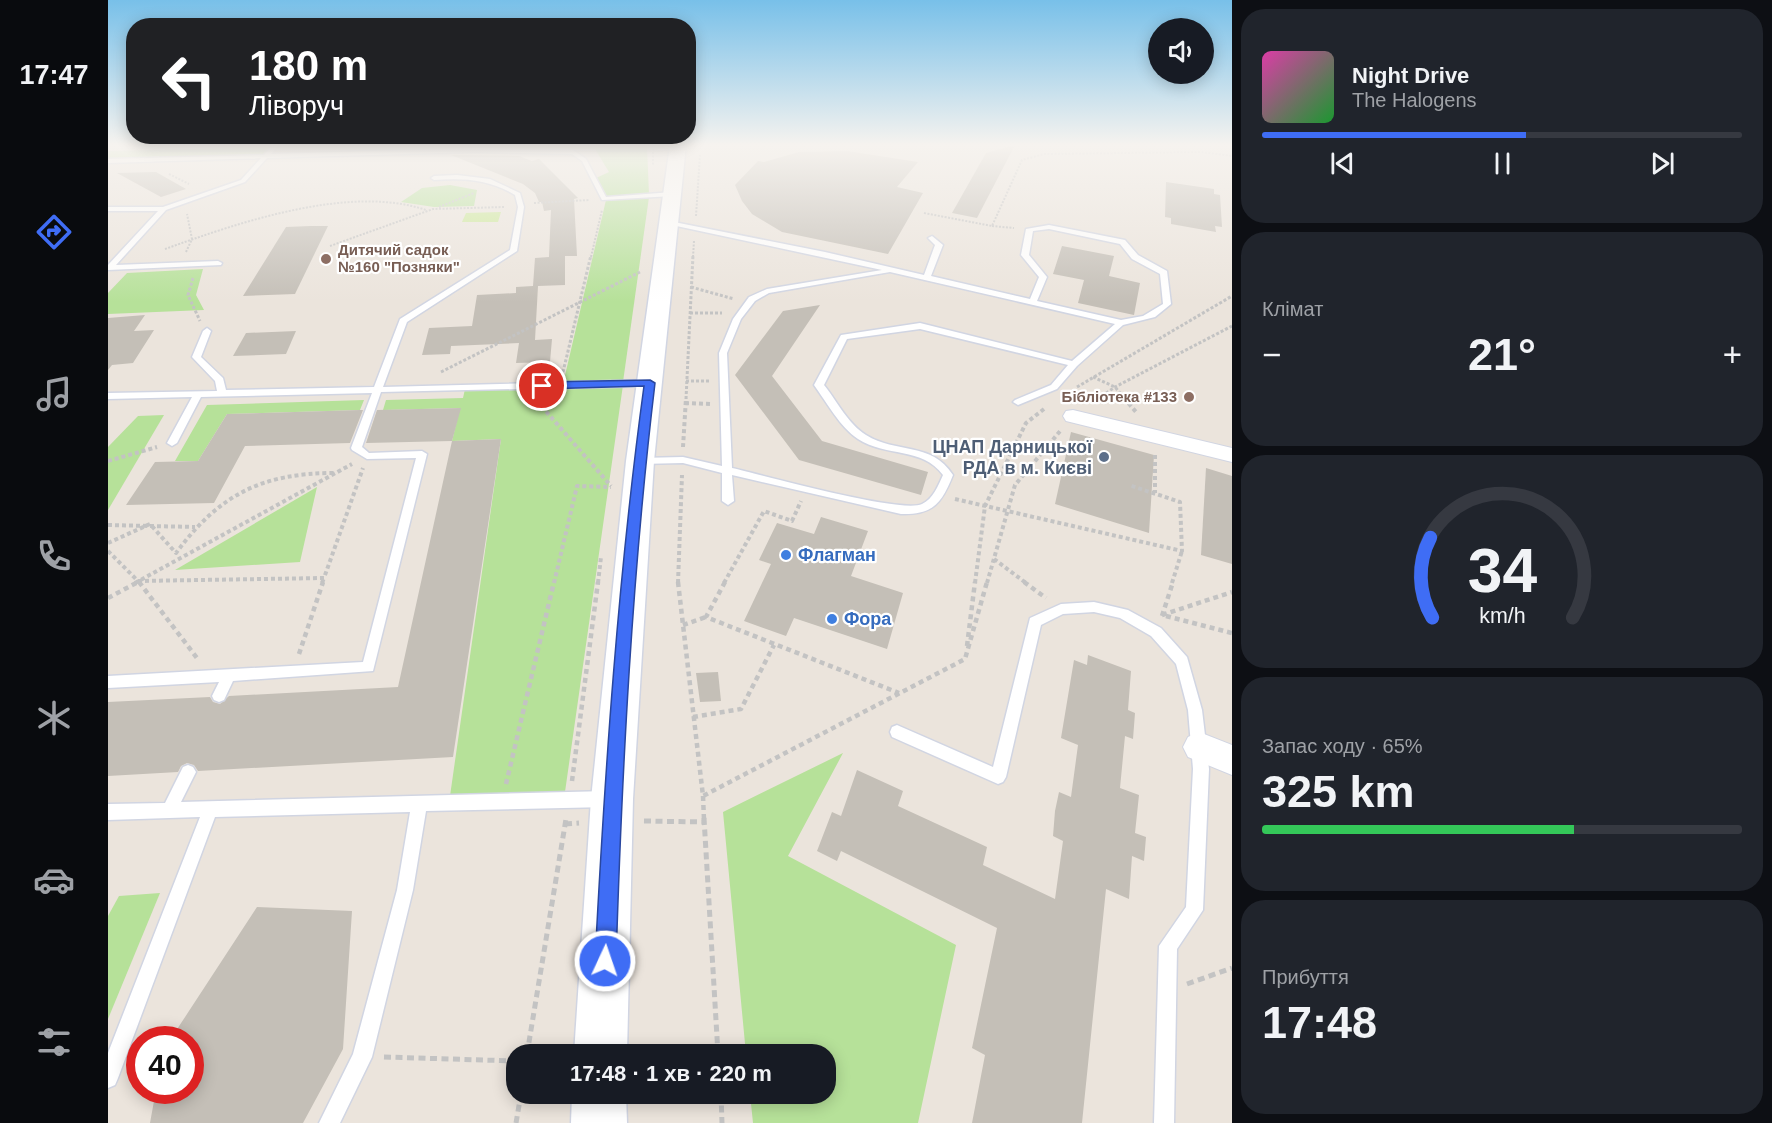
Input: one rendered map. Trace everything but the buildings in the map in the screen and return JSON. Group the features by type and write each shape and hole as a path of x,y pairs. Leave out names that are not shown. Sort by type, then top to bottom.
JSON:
{"street":[{"path":"600,1044 591,800 650,383 679,214 679,197"},
{"path":"1073,416 1232,455"},
{"path":"1199,747 1232,760"},
{"path":"599,1104 600,1123"}],"lane":[{"path":"108,209 164,209 197,197"},
{"path":"108,682 368,667 422,454 368,456 356,448 404,321 513,251 520,204 519,197"},
{"path":"604,200 634,197"},
{"path":"653,197 679,214 894,270 1032,303 1121,323 1138,322 1161,311 1167,304 1164,273 1135,256 1122,242 1109,237 1049,227 1030,229 1025,255 1043,277 1032,303"},
{"path":"108,268 164,209"},
{"path":"927,278 939,244 932,238"},
{"path":"108,268 218,263"},
{"path":"728,501 722,381 723,353 741,314 749,303 766,291 894,270"},
{"path":"1018,402 1054,387 1074,363 1121,323"},
{"path":"640,461 682,460 910,512 925,510 940,496 948,475 944,465 932,459 861,437 819,385 844,337 920,326 1074,363"},
{"path":"207,331 196,357 220,380 222,394"},
{"path":"108,396 650,383"},
{"path":"172,443 198,394"},
{"path":"897,732 998,777 1035,622 1060,609 1094,607 1123,614 1156,632 1182,661 1195,710 1201,769 1194,910 1168,946 1164,1123"},
{"path":"219,696 228,675"},
{"path":"170,809 188,772"},
{"path":"108,812 591,800"},
{"path":"329,1123 362,1057 405,890 419,803"},
{"path":"108,1078 211,808"}],"path":[{"path":"330,246 464,197"},
{"path":"684,197 679,214 691,287 678,586 703,796 717,1044"},
{"path":"992,226 1005,197"},
{"path":"433,209 494,209 520,204 604,200 560,385"},
{"path":"187,201 192,239"},
{"path":"133,267 151,254 266,215 316,206 372,203 407,206 427,211"},
{"path":"924,213 992,226 1030,229"},
{"path":"639,283 642,261"},
{"path":"197,264 188,295 193,310 207,331"},
{"path":"408,389 641,271"},
{"path":"691,287 749,303"},
{"path":"1076,388 1232,296"},
{"path":"690,313 741,314"},
{"path":"703,796 965,659 1015,485 1073,416 1115,387 1232,326"},
{"path":"1093,377 1115,387"},
{"path":"686,381 722,381"},
{"path":"524,386 612,486"},
{"path":"685,403 723,404"},
{"path":"965,659 985,506 1026,423 1050,404"},
{"path":"108,461 172,443"},
{"path":"108,598 178,555 368,456"},
{"path":"293,672 368,456"},
{"path":"178,555 196,527 216,507 245,491 314,472 336,473"},
{"path":"610,498 613,475"},
{"path":"1129,485 1180,502 1182,550 1156,632"},
{"path":"502,802 576,486 612,486"},
{"path":"683,625 706,616 764,512 792,521 807,490"},
{"path":"940,496 1006,513 1182,550"},
{"path":"108,525 150,524 196,527"},
{"path":"150,524 178,555"},
{"path":"108,543 150,524"},
{"path":"530,1044 591,800 582,687 603,546"},
{"path":"108,551 138,580 211,676"},
{"path":"994,559 1060,609"},
{"path":"138,580 324,578"},
{"path":"1162,615 1232,633"},
{"path":"706,616 899,693"},
{"path":"693,717 741,709 774,645"},
{"path":"1167,990 1232,968"},
{"path":"362,1057 506,1060"},
{"path":"516,1123 519,1104"},
{"path":"721,1104 722,1123"}],"green space":[{"path":"408,197 476,197 474,206 434,207 401,202"},
{"path":"649,197 623,382 563,384 606,200"},
{"path":"501,212 498,222 462,222 466,213"},
{"path":"203,269 196,295 204,310 108,314 108,293 127,273"},
{"path":"623,385 564,799 449,803 501,439 452,441 460,408 383,410 386,400 463,398 465,389"},
{"path":"364,400 360,410 227,414 198,461 175,461 207,405"},
{"path":"164,415 108,510 108,447 138,416"},
{"path":"317,487 300,562 175,570"},
{"path":"843,753 788,856 956,945 918,1123 753,1123 751,1104 836,1104 836,1044 745,1044 723,812"},
{"path":"160,893 108,1019 108,916 119,896"}],"place":[{"name":"Дитячий садок №160 \"Позняки\"","path":"326,259"},
{"name":"Бібліотека #133","path":"1189,397"},
{"name":"ЦНАП Дарницької РДА в м. Києві","path":"1104,457"},
{"name":"Флагман","path":"786,555"},
{"name":"Фора","path":"832,619"}],"route":[{"path":"542,386 650,383 640,461 612,799 613,820 605,961"}]}
